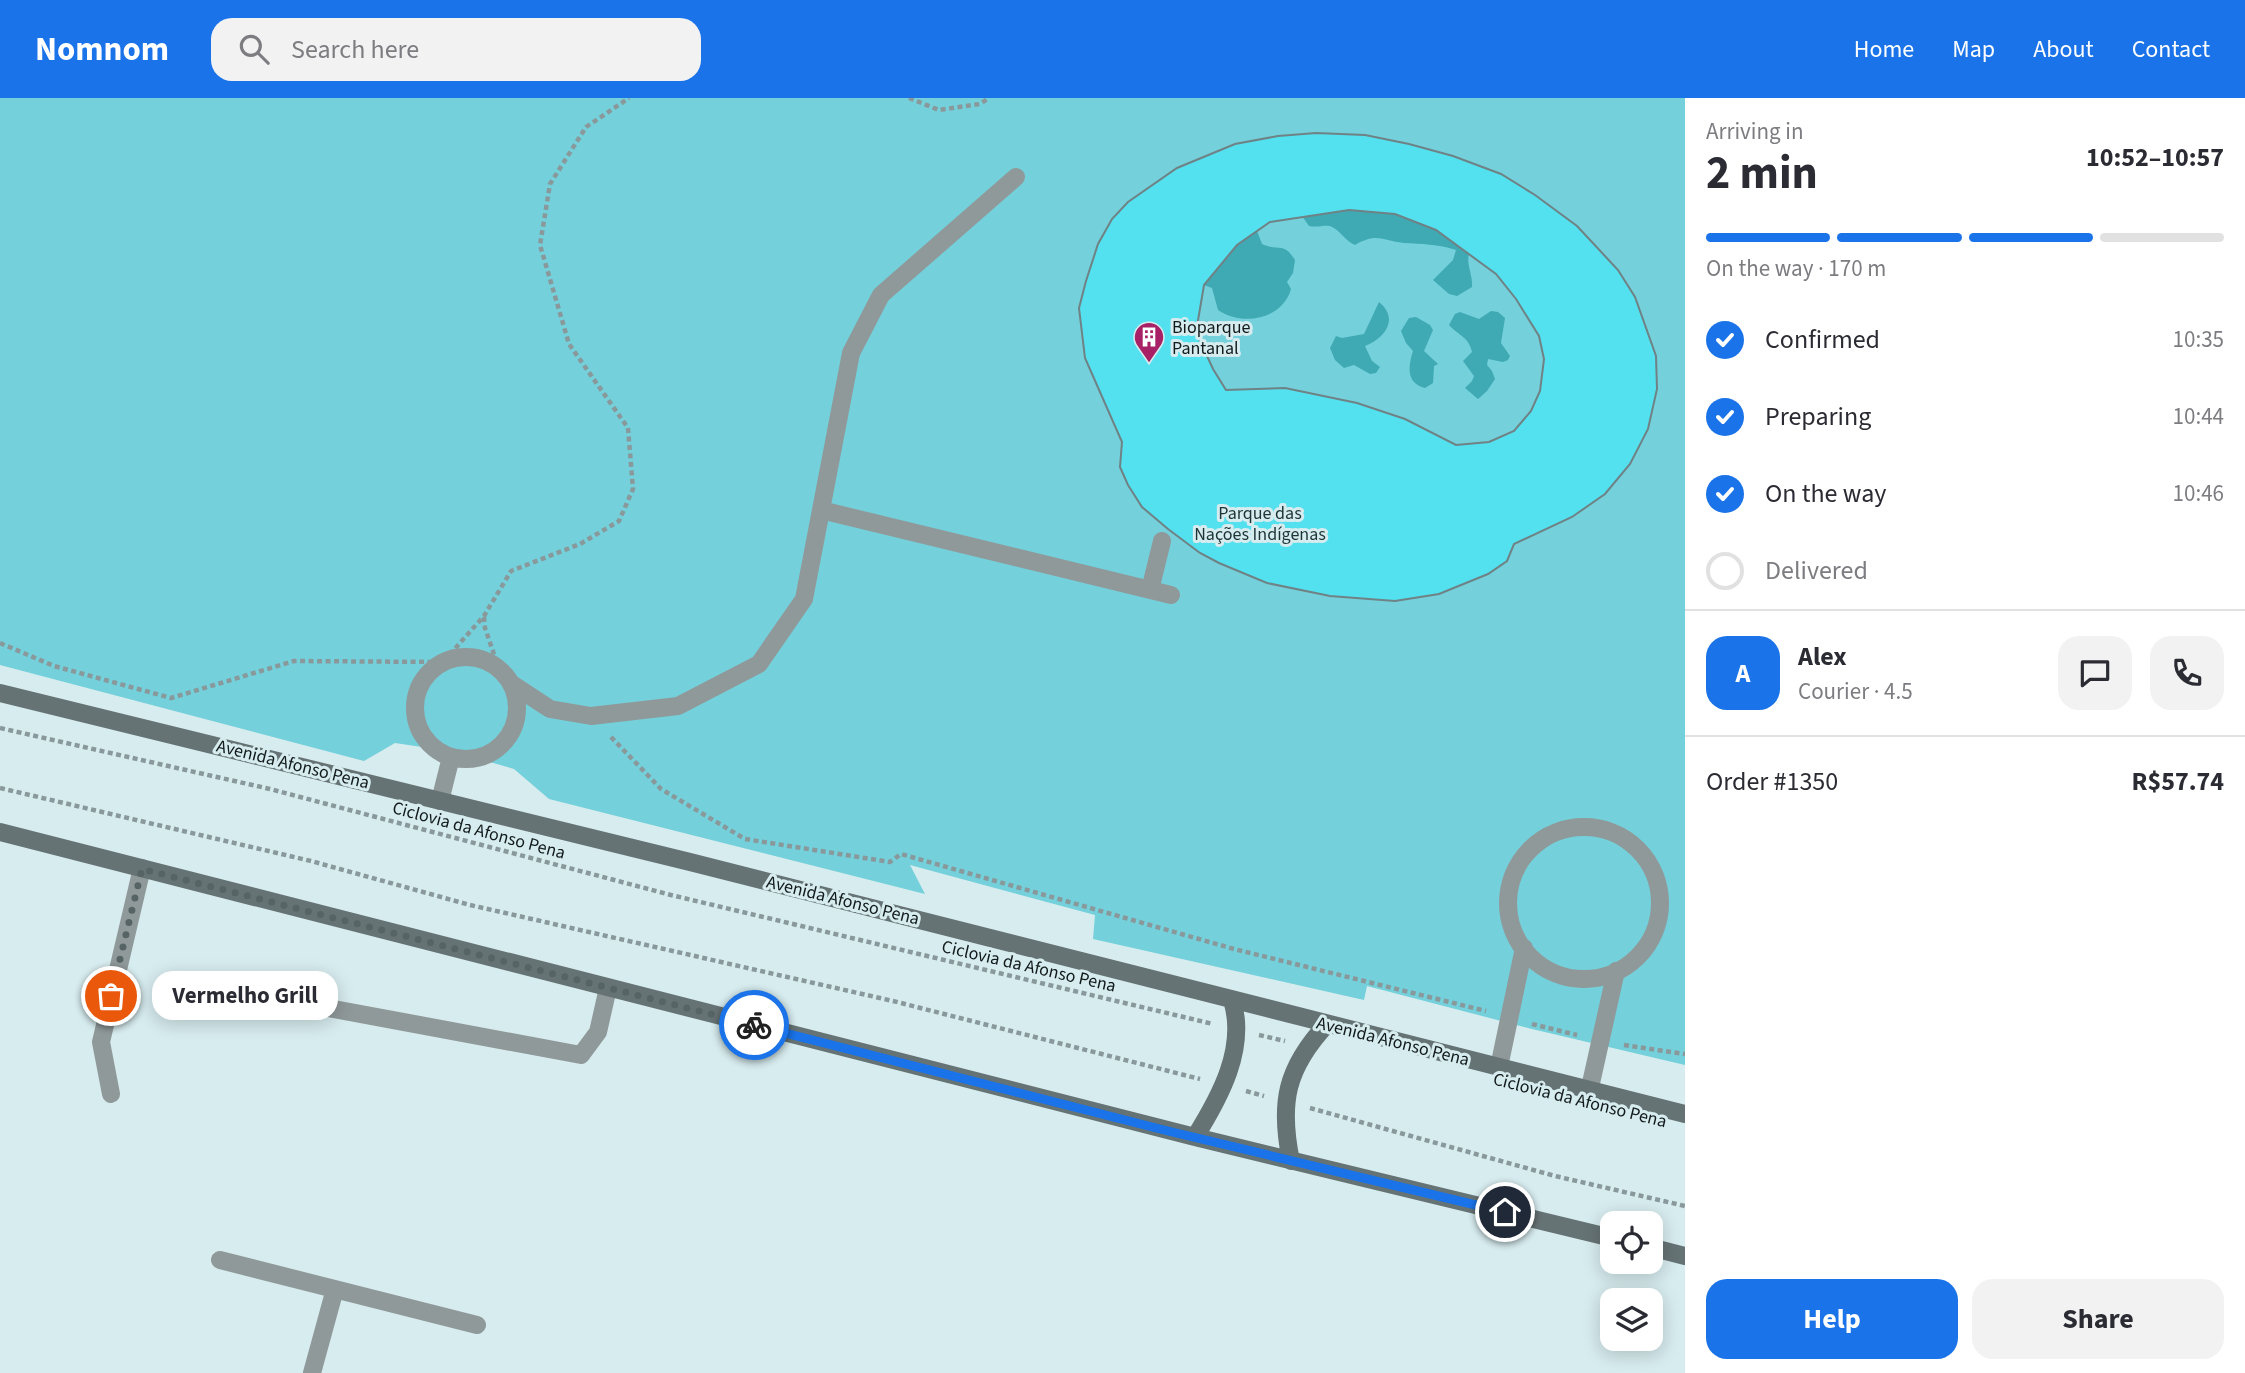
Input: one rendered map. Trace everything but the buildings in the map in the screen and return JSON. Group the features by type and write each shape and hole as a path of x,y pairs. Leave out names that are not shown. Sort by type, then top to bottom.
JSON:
{"main road":[{"name":"Avenida Afonso Pena","path":"0,692 904,916 1589,1092 1685,1114"},
{"path":"0,832 1195,1137 1600,1235"},
{"path":"1195,1137 1223,1084 1235,1049 1238,1030 1232,1000"},
{"path":"1292,1161 1287,1140 1288,1085 1307,1046 1326,1024"},
{"path":"1663,1250 1685,1256"}],"street":[{"path":"512,684 517,703 515,724 506,741 490,754 471,759 451,757 433,748 421,732 415,712 417,692 427,675 443,662 462,657 482,659 499,669 512,684 550,709 591,716 678,706 760,664 804,599 851,353 881,295 1016,177"},
{"path":"821,510 1171,595"},
{"path":"1150,590 1162,541"},
{"path":"440,801 451,757"},
{"path":"1573,828 1602,829 1630,841 1650,863 1660,892 1659,921 1646,949 1616,971 1596,979 1566,978 1539,965 1524,948 1508,914 1510,885 1522,858 1544,838 1573,828"},
{"path":"111,1094 101,1042 142,869"},
{"path":"1500,1067 1524,948"},
{"path":"1589,1092 1616,971"},
{"path":"280,999 581,1055 598,1032 607,988"},
{"path":"220,1260 477,1325"},
{"path":"312,1373 335,1289"}],"path":[{"path":"0,643 54,666 171,698 294,661 443,662 484,616 511,571 580,544 619,521 633,489 628,428 569,344 540,245 550,184 586,127 629,98"},
{"path":"909,98 939,110 980,104 989,98"},
{"path":"484,616 489,645 499,669"},
{"path":"591,716 661,789 744,839 890,862 901,854 1234,949 1601,1041 1685,1054"},
{"name":"Ciclovia da Afonso Pena","path":"0,728 270,789 671,895 1307,1046"},
{"path":"0,788 311,861 470,905 893,1001 1223,1084 1555,1176 1685,1206"}],"green space":[{"name":"Parque das Nações Indígenas","path":"0,98 1685,98 1685,1065 1367,986 1364,1000 1093,939 1095,915 910,865 925,894 549,799 514,769 455,752 395,743 364,761 0,665"}],"shaded area":[{"path":"1349,210 1395,214 1436,230 1469,253 1472,287 1457,296 1449,294 1433,280 1453,260 1456,250 1380,238 1355,245 1332,227 1309,226 1302,216"},
{"path":"1257,231 1262,244 1284,249 1295,260 1293,273 1287,282 1291,289 1287,299 1271,313 1250,319 1238,318 1218,310 1212,288 1204,285 1237,245"},
{"path":"1379,302 1385,308 1389,322 1378,339 1365,346 1372,361 1380,367 1376,373 1370,374 1354,365 1344,368 1335,360 1330,348 1336,336 1342,338 1364,334"},
{"path":"1491,311 1498,312 1505,318 1501,343 1510,356 1503,362 1488,359 1487,365 1495,379 1478,399 1465,388 1474,376 1463,361 1472,352 1471,347 1449,325 1455,314 1460,312 1479,319"},
{"path":"1416,317 1430,325 1433,330 1424,351 1438,364 1434,366 1433,383 1425,388 1414,382 1410,374 1413,351 1401,331 1409,318"}],"way so far":[{"path":"111,996 142,869 754,1025"}],"place":[{"name":"Bioparque Pantanal","path":"1149,364"},
{"name":"Vermelho Grill","path":"111,996"}],"route":[{"path":"754,1025 1168,1131 1505,1212"}]}
